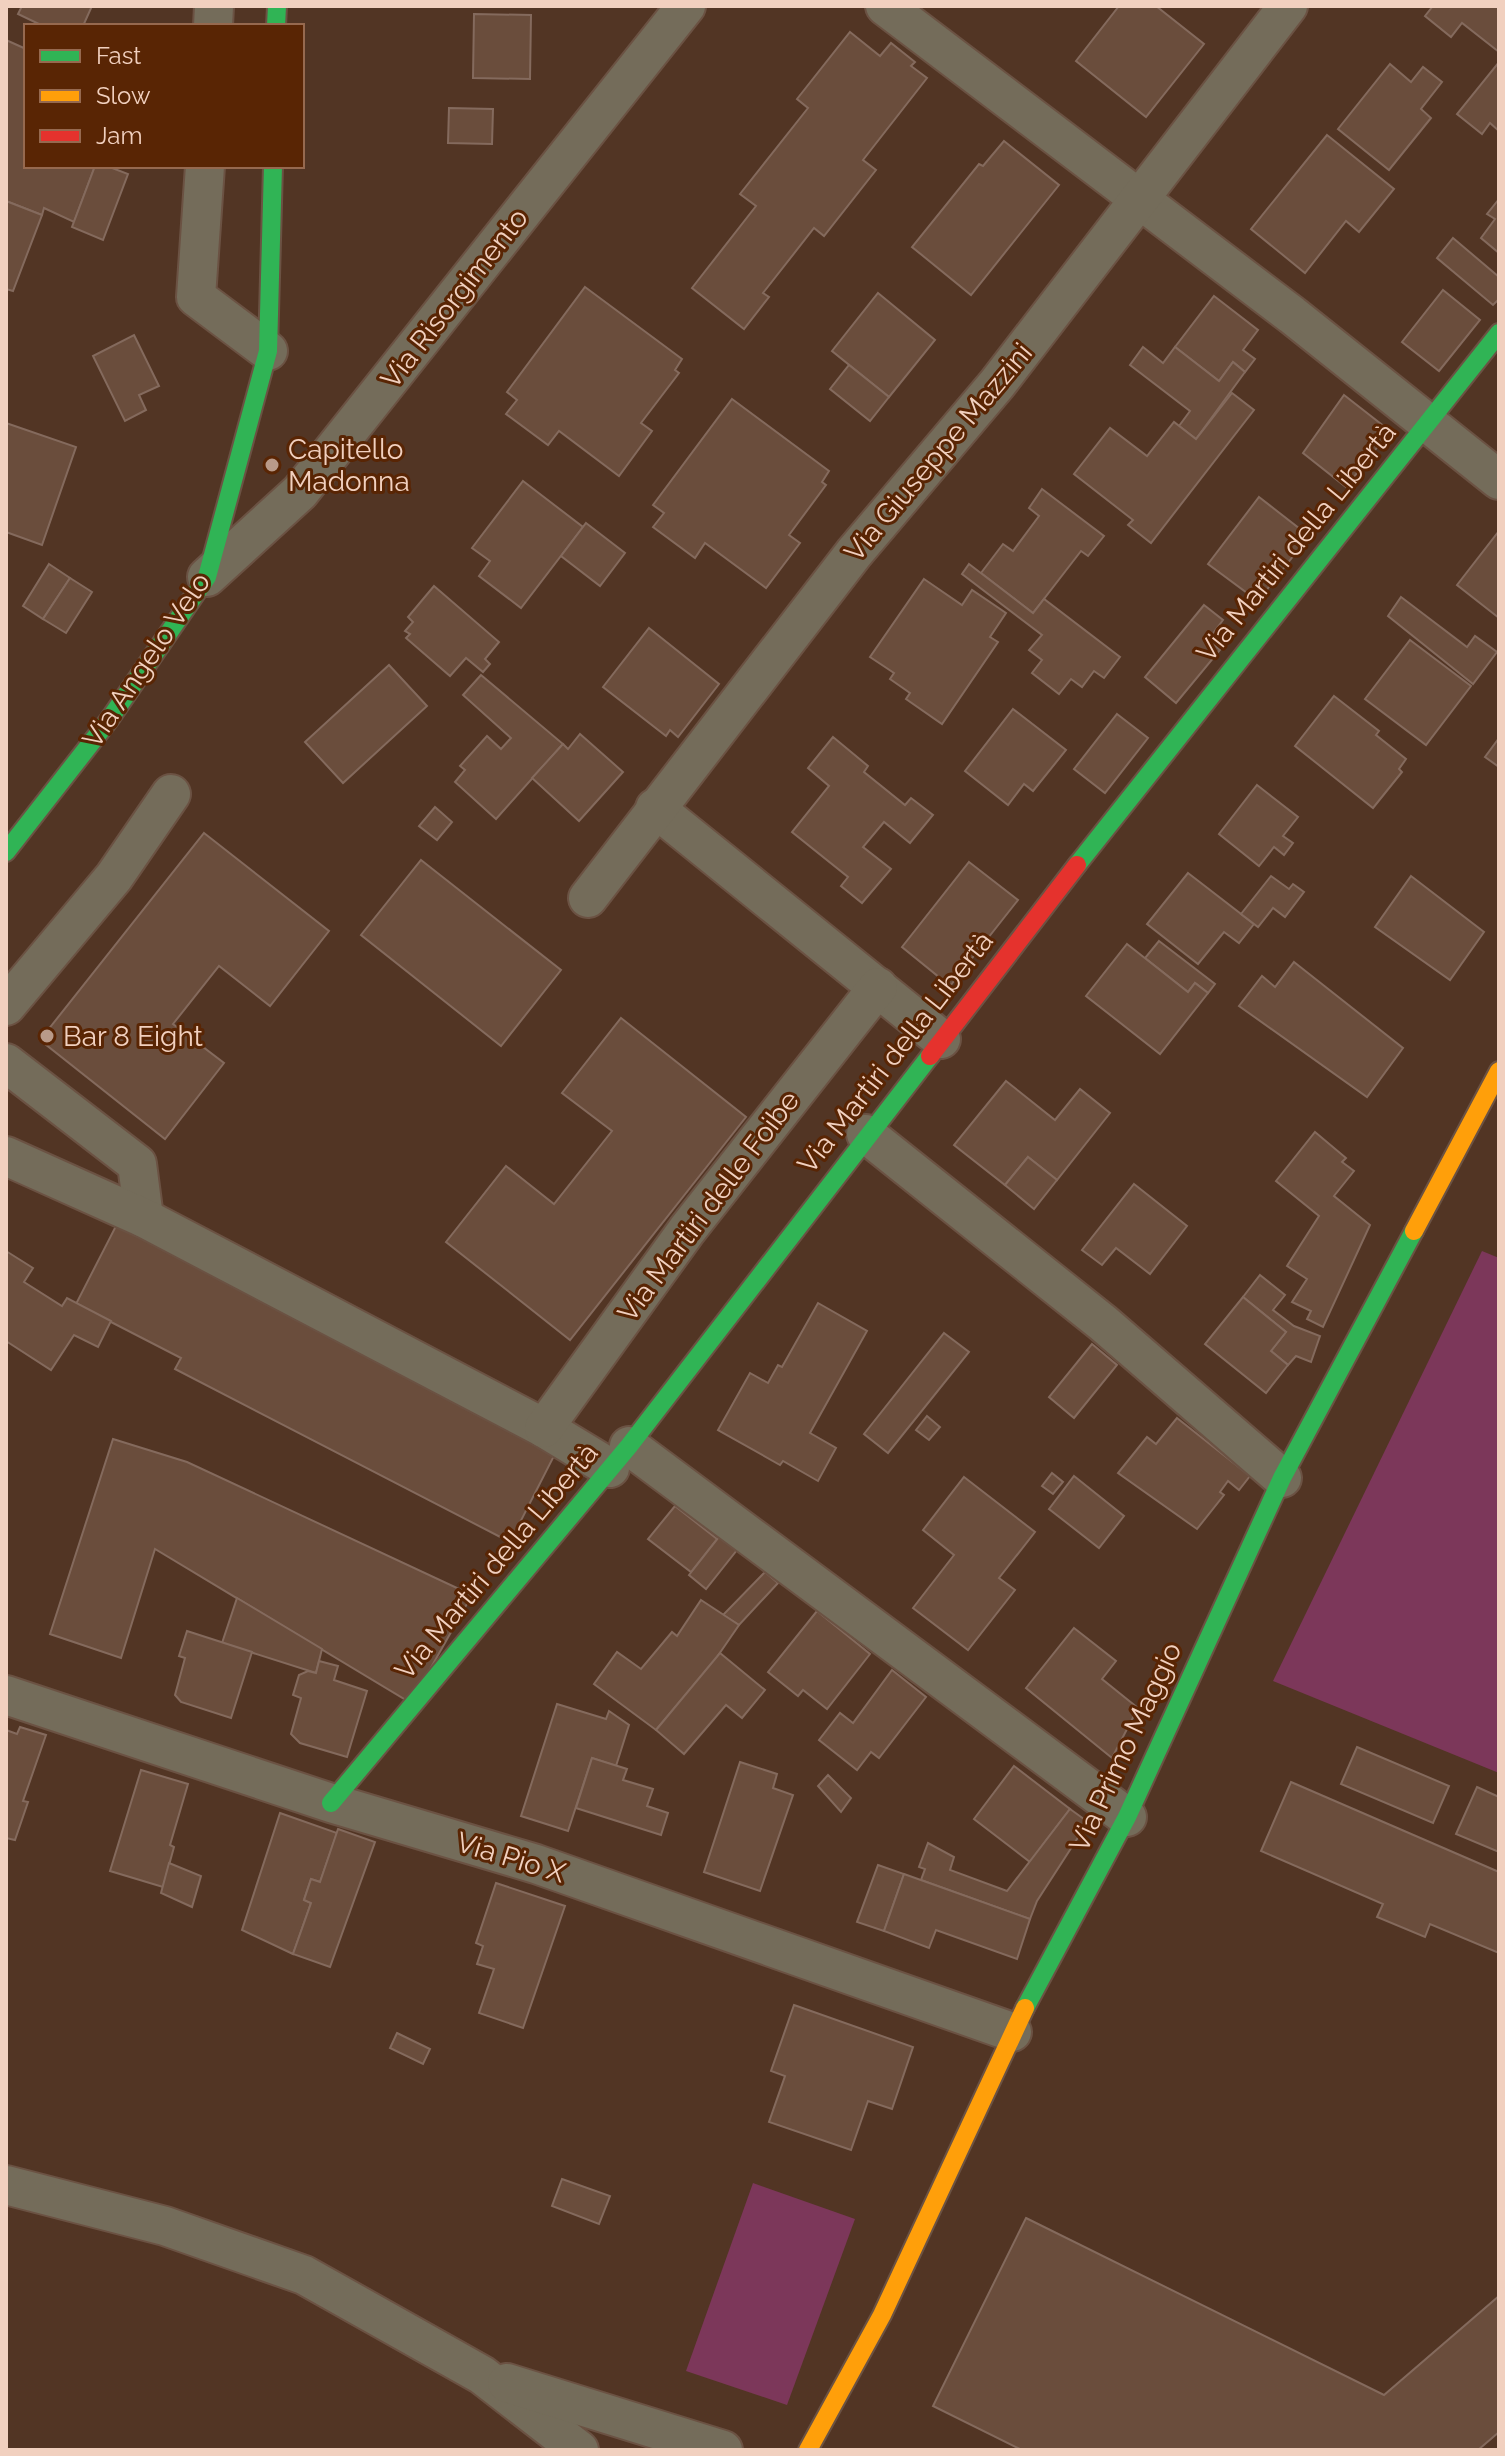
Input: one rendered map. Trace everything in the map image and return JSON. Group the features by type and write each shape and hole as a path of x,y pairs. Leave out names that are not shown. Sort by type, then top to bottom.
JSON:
{"street":[{"name":"Via Risorgimento","path":"207,577 300,492 686,6"},
{"path":"885,6 1292,315 1499,480"},
{"name":"Via Giuseppe Mazzini","path":"588,898 854,553 997,384 1288,6"},
{"path":"205,168 196,297 268,351"},
{"name":"Via Angelo Velo","path":"6,852 63,779 207,577 268,351 273,168"},
{"name":"Via Martiri della Libertà","path":"331,1803 619,1457 1193,714 1499,333"},
{"path":"6,1006 114,877 171,794"},
{"path":"655,808 941,1039"},
{"name":"Via Martiri delle Foibe","path":"544,1428 687,1230 878,987"},
{"path":"6,1063 137,1164 144,1218"},
{"name":"Via Primo Maggio","path":"808,2450 882,2315 1012,2032 1127,1817 1282,1478 1499,1071"},
{"path":"866,1134 1103,1323 1282,1478"},
{"path":"6,1156 144,1218 544,1428 619,1457 1127,1817"},
{"name":"Via Pio X","path":"6,1695 331,1803 536,1864 1012,2032"},
{"path":"6,2185 165,2226 304,2275 482,2375 579,2450"},
{"path":"482,2375 723,2450"}],"shaded area":[{"path":"1482,1251 1499,1258 1499,1773 1273,1681"},
{"path":"753,2183 855,2219 787,2405 686,2371"}],"building":[{"path":"22,6 92,6 84,24 39,24 18,14"},
{"path":"1119,6 1156,6 1204,44 1146,117 1076,61"},
{"path":"1433,6 1499,6 1499,52 1462,23 1451,37 1425,16"},
{"path":"474,14 531,15 530,79 473,78"},
{"path":"850,32 880,56 891,43 915,62 911,66 927,78 863,160 876,170 824,236 814,228 763,293 769,297 744,329 692,288 756,206 740,194 808,108 797,99"},
{"path":"6,40 24,48 24,168 94,168 74,222 44,208 42,215 6,201"},
{"path":"1499,62 1499,131 1490,123 1482,134 1457,114"},
{"path":"1390,64 1411,82 1423,67 1442,82 1421,109 1431,118 1389,170 1338,129"},
{"path":"449,108 493,109 492,144 448,143"},
{"path":"1327,135 1394,189 1359,232 1346,221 1305,273 1251,229"},
{"path":"1004,141 1059,185 971,295 912,247 979,164 983,166"},
{"path":"94,168 112,168 128,174 103,240 72,227"},
{"path":"1499,199 1499,253 1481,238 1495,219 1487,214"},
{"path":"6,201 42,215 13,291 6,289"},
{"path":"1453,238 1499,277 1499,299 1493,305 1437,258"},
{"path":"585,287 682,359 675,370 679,373 641,423 652,431 619,476 559,431 548,445 506,414 517,400 507,392"},
{"path":"1443,290 1480,320 1439,371 1402,342"},
{"path":"878,293 935,340 889,397 832,351"},
{"path":"1214,296 1258,330 1243,350 1255,359 1245,372 1233,362 1219,381 1175,347"},
{"path":"134,335 159,386 139,395 146,410 125,421 93,356"},
{"path":"1143,347 1163,363 1175,347 1219,381 1233,362 1245,372 1196,439 1179,426 1190,411 1130,365"},
{"path":"849,365 889,397 870,421 830,389"},
{"path":"1232,393 1254,410 1151,543 1128,525 1133,520 1074,474 1110,428 1147,456 1174,422 1196,439"},
{"path":"1344,395 1390,431 1346,487 1303,453"},
{"path":"732,399 829,471 822,482 826,485 789,535 800,543 766,588 705,543 695,558 653,527 664,513 653,505"},
{"path":"6,423 76,447 42,545 6,532"},
{"path":"523,481 583,527 521,608 479,576 490,561 472,548"},
{"path":"1042,489 1104,536 1088,556 1081,551 1033,613 981,573 1003,544 1013,551 1039,516 1029,508"},
{"path":"1259,497 1309,536 1258,601 1208,564"},
{"path":"586,523 625,553 600,586 561,556"},
{"path":"1499,531 1499,618 1457,585"},
{"path":"49,564 70,578 43,619 23,606"},
{"path":"969,564 1033,613 1044,599 1120,657 1104,678 1094,671 1082,687 1071,679 1059,694 1032,673 1042,660 1029,650 1042,635 962,574"},
{"path":"70,578 92,592 66,633 43,619"},
{"path":"924,579 962,605 972,590 1006,613 990,637 998,642 942,724 906,699 910,693 890,679 894,673 870,657"},
{"path":"434,586 499,642 485,659 490,664 483,672 466,658 450,676 406,638 410,634 405,631 413,622 408,617"},
{"path":"1401,597 1467,647 1475,636 1497,652 1473,684 1388,616"},
{"path":"1204,605 1223,620 1208,640 1220,650 1176,703 1145,677"},
{"path":"649,628 719,684 678,737 670,730 666,736 603,687"},
{"path":"1410,640 1471,686 1426,745 1365,699"},
{"path":"389,665 427,706 343,783 305,742"},
{"path":"481,675 563,744 496,819 455,782 465,770 460,766 487,736 501,749 511,738 463,695"},
{"path":"1334,696 1379,731 1376,735 1406,759 1399,769 1402,772 1373,808 1295,746"},
{"path":"1013,709 1066,750 1033,791 1024,784 1008,805 965,771"},
{"path":"1117,714 1148,738 1105,793 1074,769"},
{"path":"580,734 623,772 579,821 532,778 563,744 568,749"},
{"path":"833,737 868,766 864,772 905,805 911,798 933,815 910,843 884,822 863,847 891,869 862,903 841,886 848,877 792,832 829,786 808,768"},
{"path":"1499,738 1499,767 1485,757"},
{"path":"1257,785 1298,817 1283,836 1293,843 1284,855 1274,847 1259,866 1219,834"},
{"path":"435,807 452,822 437,840 419,826"},
{"path":"204,833 329,931 270,1006 219,966 173,1024 224,1063 165,1139 40,1040"},
{"path":"421,860 561,970 501,1046 361,935"},
{"path":"969,862 1018,900 950,986 902,947"},
{"path":"1188,873 1254,924 1239,943 1224,932 1198,964 1147,924"},
{"path":"1271,876 1289,889 1293,884 1304,892 1285,917 1273,908 1258,927 1241,914"},
{"path":"1411,876 1484,932 1450,980 1375,927"},
{"path":"1159,941 1215,984 1208,993 1195,983 1188,992 1145,958"},
{"path":"1127,944 1188,992 1195,983 1208,993 1160,1054 1086,996"},
{"path":"1294,962 1403,1048 1367,1097 1239,1006 1262,976 1275,987"},
{"path":"621,1018 746,1117 570,1340 446,1242 506,1166 554,1204 612,1131 562,1093"},
{"path":"1006,1081 1055,1120 1080,1089 1110,1113 1057,1180 1028,1157 1005,1185 954,1145"},
{"path":"1315,1132 1346,1158 1342,1162 1354,1171 1334,1196 1370,1225 1323,1327 1307,1319 1311,1311 1292,1302 1307,1279 1287,1266 1319,1216 1276,1181"},
{"path":"1028,1157 1057,1180 1034,1209 1005,1185"},
{"path":"1134,1184 1187,1226 1150,1274 1116,1248 1102,1265 1082,1250"},
{"path":"117,1224 557,1450 510,1542 175,1369 181,1358 76,1304"},
{"path":"6,1251 33,1268 24,1282 62,1306 67,1298 111,1321 98,1347 74,1335 51,1370 6,1341"},
{"path":"1260,1275 1285,1295 1273,1310 1294,1326 1320,1336 1311,1362 1296,1356 1288,1365 1271,1351 1286,1332 1243,1297"},
{"path":"1243,1297 1286,1332 1271,1351 1288,1365 1266,1393 1205,1344"},
{"path":"818,1303 867,1331 810,1433 836,1448 818,1481 783,1461 780,1465 718,1430 750,1373 768,1383 778,1365 782,1367"},
{"path":"944,1333 969,1352 888,1453 864,1434"},
{"path":"1092,1344 1117,1365 1074,1418 1049,1397"},
{"path":"927,1416 940,1427 929,1440 916,1430"},
{"path":"1177,1418 1250,1476 1239,1490 1228,1481 1220,1492 1224,1495 1197,1529 1118,1473 1147,1437 1156,1444"},
{"path":"113,1439 187,1462 472,1595 411,1703 155,1549 121,1658 50,1634"},
{"path":"1052,1473 1063,1482 1053,1494 1042,1486"},
{"path":"1074,1476 1124,1516 1099,1548 1049,1509"},
{"path":"964,1477 1035,1532 999,1578 1015,1590 968,1650 913,1608 954,1555 923,1530"},
{"path":"675,1506 717,1539 691,1572 648,1539"},
{"path":"719,1537 737,1550 706,1589 689,1575"},
{"path":"765,1572 778,1583 739,1625 723,1615"},
{"path":"237,1598 322,1649 316,1673 222,1643"},
{"path":"701,1600 739,1625 715,1660 656,1730 594,1684 617,1652 641,1669 672,1632 677,1636"},
{"path":"817,1611 870,1654 827,1709 803,1690 798,1696 768,1672"},
{"path":"1074,1628 1116,1661 1102,1679 1138,1708 1112,1758 1026,1688"},
{"path":"187,1631 252,1652 231,1718 181,1702 175,1695 185,1658 179,1656"},
{"path":"720,1653 765,1690 742,1718 726,1705 684,1754 656,1730"},
{"path":"319,1661 338,1666 334,1680 367,1691 347,1757 300,1743 291,1734 301,1698 293,1695 299,1675 308,1671 316,1673"},
{"path":"892,1670 926,1697 879,1758 871,1752 857,1770 819,1740 840,1713 853,1723"},
{"path":"557,1704 606,1719 609,1711 629,1725 616,1766 592,1758 568,1831 521,1816"},
{"path":"20,1727 46,1735 23,1801 28,1802 15,1840 6,1838 6,1730 17,1734"},
{"path":"1357,1747 1449,1786 1433,1823 1341,1784"},
{"path":"592,1758 627,1769 623,1780 653,1789 647,1806 668,1813 661,1835 576,1808"},
{"path":"740,1762 777,1774 773,1788 793,1795 760,1891 704,1872"},
{"path":"1014,1766 1070,1809 1030,1862 974,1819"},
{"path":"141,1770 188,1784 170,1845 174,1847 163,1887 110,1871"},
{"path":"828,1775 851,1798 841,1812 818,1786"},
{"path":"1291,1782 1499,1872 1499,1953 1430,1924 1425,1937 1377,1917 1383,1904 1261,1851"},
{"path":"1477,1787 1499,1797 1499,1852 1456,1834"},
{"path":"1070,1809 1088,1822 1037,1901 1030,1919 921,1880 925,1869 919,1867 928,1843 954,1857 950,1870 1007,1891"},
{"path":"280,1813 337,1833 320,1882 311,1879 304,1900 311,1903 293,1954 242,1930"},
{"path":"338,1829 375,1842 330,1967 293,1954 311,1903 304,1900 311,1879 320,1882"},
{"path":"169,1863 201,1876 192,1907 161,1893"},
{"path":"878,1865 904,1874 884,1931 857,1922"},
{"path":"904,1874 1030,1919 1017,1959 936,1930 929,1948 884,1931"},
{"path":"496,1883 565,1906 523,2028 479,2013 494,1969 477,1964 483,1946 476,1943"},
{"path":"794,2005 913,2047 892,2109 868,2101 851,2150 769,2122 785,2076 771,2071"},
{"path":"397,2033 430,2049 423,2064 390,2048"},
{"path":"562,2179 610,2196 599,2224 552,2206"},
{"path":"1026,2218 1384,2395 1499,2296 1499,2432 1478,2450 1022,2450 933,2406"}],"traffic: fast":[{"path":"276,24 277,6"},
{"path":"6,852 109,720 207,577 268,351 273,168"},
{"path":"1077,865 1499,333"},
{"path":"331,1803 629,1446 930,1056"},
{"path":"1025,2008 1127,1817 1282,1478 1414,1231"}],"traffic: slow":[{"path":"1414,1231 1499,1071"},
{"path":"808,2450 882,2315 1025,2008"}],"traffic: jam":[{"path":"930,1056 1077,865"}],"place":[{"name":"Capitello Madonna","path":"272,465"},
{"name":"Bar 8 Eight","path":"47,1036"}]}
